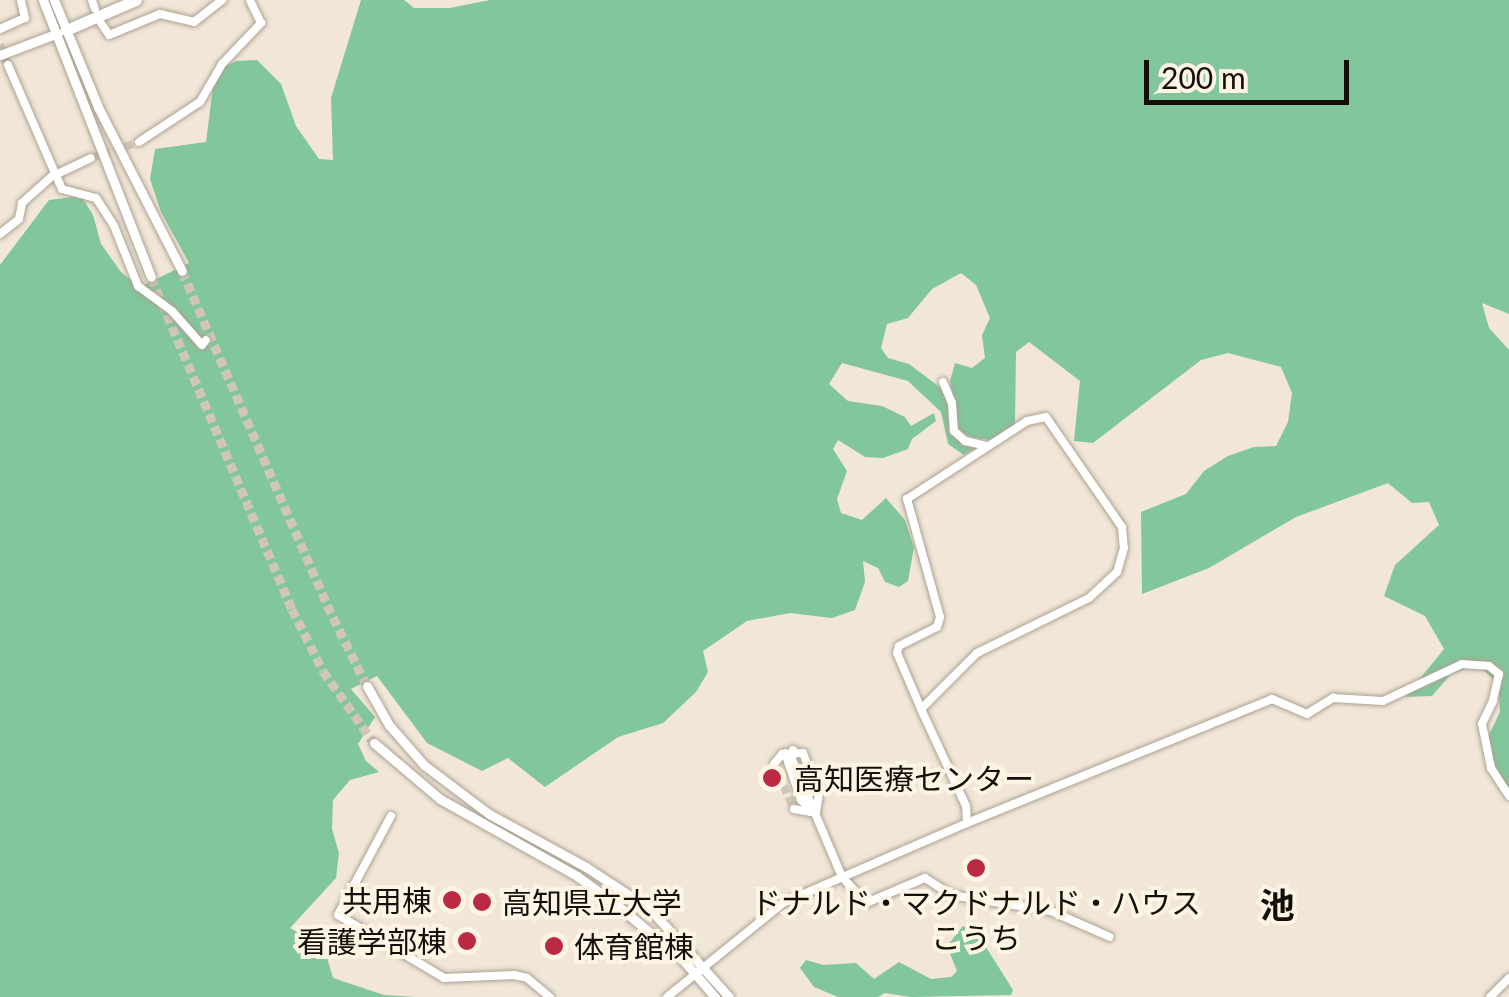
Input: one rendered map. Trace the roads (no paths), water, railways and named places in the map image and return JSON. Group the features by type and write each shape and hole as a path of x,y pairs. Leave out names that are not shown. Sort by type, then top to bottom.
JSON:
{"highway":[{"path":"61,32 124,0"},
{"path":"61,32 136,0"}],"main road":[{"path":"43,0 182,271"},
{"path":"54,0 61,32 151,277"},
{"path":"0,55 61,32"},
{"path":"367,686 411,752 451,788 628,893 669,926 728,997"},
{"path":"374,743 440,799 577,876 618,906 714,997"}],"street":[{"path":"0,29 25,18 21,0"},
{"path":"101,23 108,35 160,14 194,22 222,0"},
{"path":"139,142 200,102 222,64 261,23 250,0"},
{"path":"8,65 55,175 67,192 96,198 114,226 138,286 172,311 202,345 206,340"},
{"path":"0,80 12,76"},
{"path":"0,234 19,219 22,203 55,175 90,158"},
{"path":"944,382 952,403 954,430 965,441 986,446"},
{"path":"921,710 977,653 1099,592 1117,572 1124,548 1122,527 1046,417 1036,416 907,498 940,617 937,628 897,650 921,710 966,806 966,824"},
{"path":"667,997 768,912 966,824 1272,698 1307,714 1334,698 1383,701 1462,664 1489,666 1498,674 1493,701 1482,724 1491,768 1509,796"},
{"path":"774,764 789,752"},
{"path":"789,752 801,800 816,812"},
{"path":"789,752 807,758 817,787 816,812 842,877 866,903 925,878 951,895 1051,912 1110,937"},
{"path":"794,809 816,812"},
{"path":"391,816 338,915 444,978 528,978 550,997"},
{"path":"1490,997 1509,978"}],"tunnel":[{"path":"0,44 8,65"},
{"path":"91,158 139,142"},
{"path":"182,271 327,605 367,686"},
{"path":"151,277 292,609 323,671 374,743"},
{"path":"774,764 794,809"}],"place":[{"name":"高知医療センター","path":"772,778"},
{"name":"ドナルド・マクドナルド・ハウス こうち","path":"976,868"},
{"name":"共用棟","path":"452,900"},
{"name":"高知県立大学","path":"482,902"},
{"name":"看護学部棟","path":"467,941"},
{"name":"体育館棟","path":"554,946"}],"district":[{"name":"池","path":"1277,904"}]}
